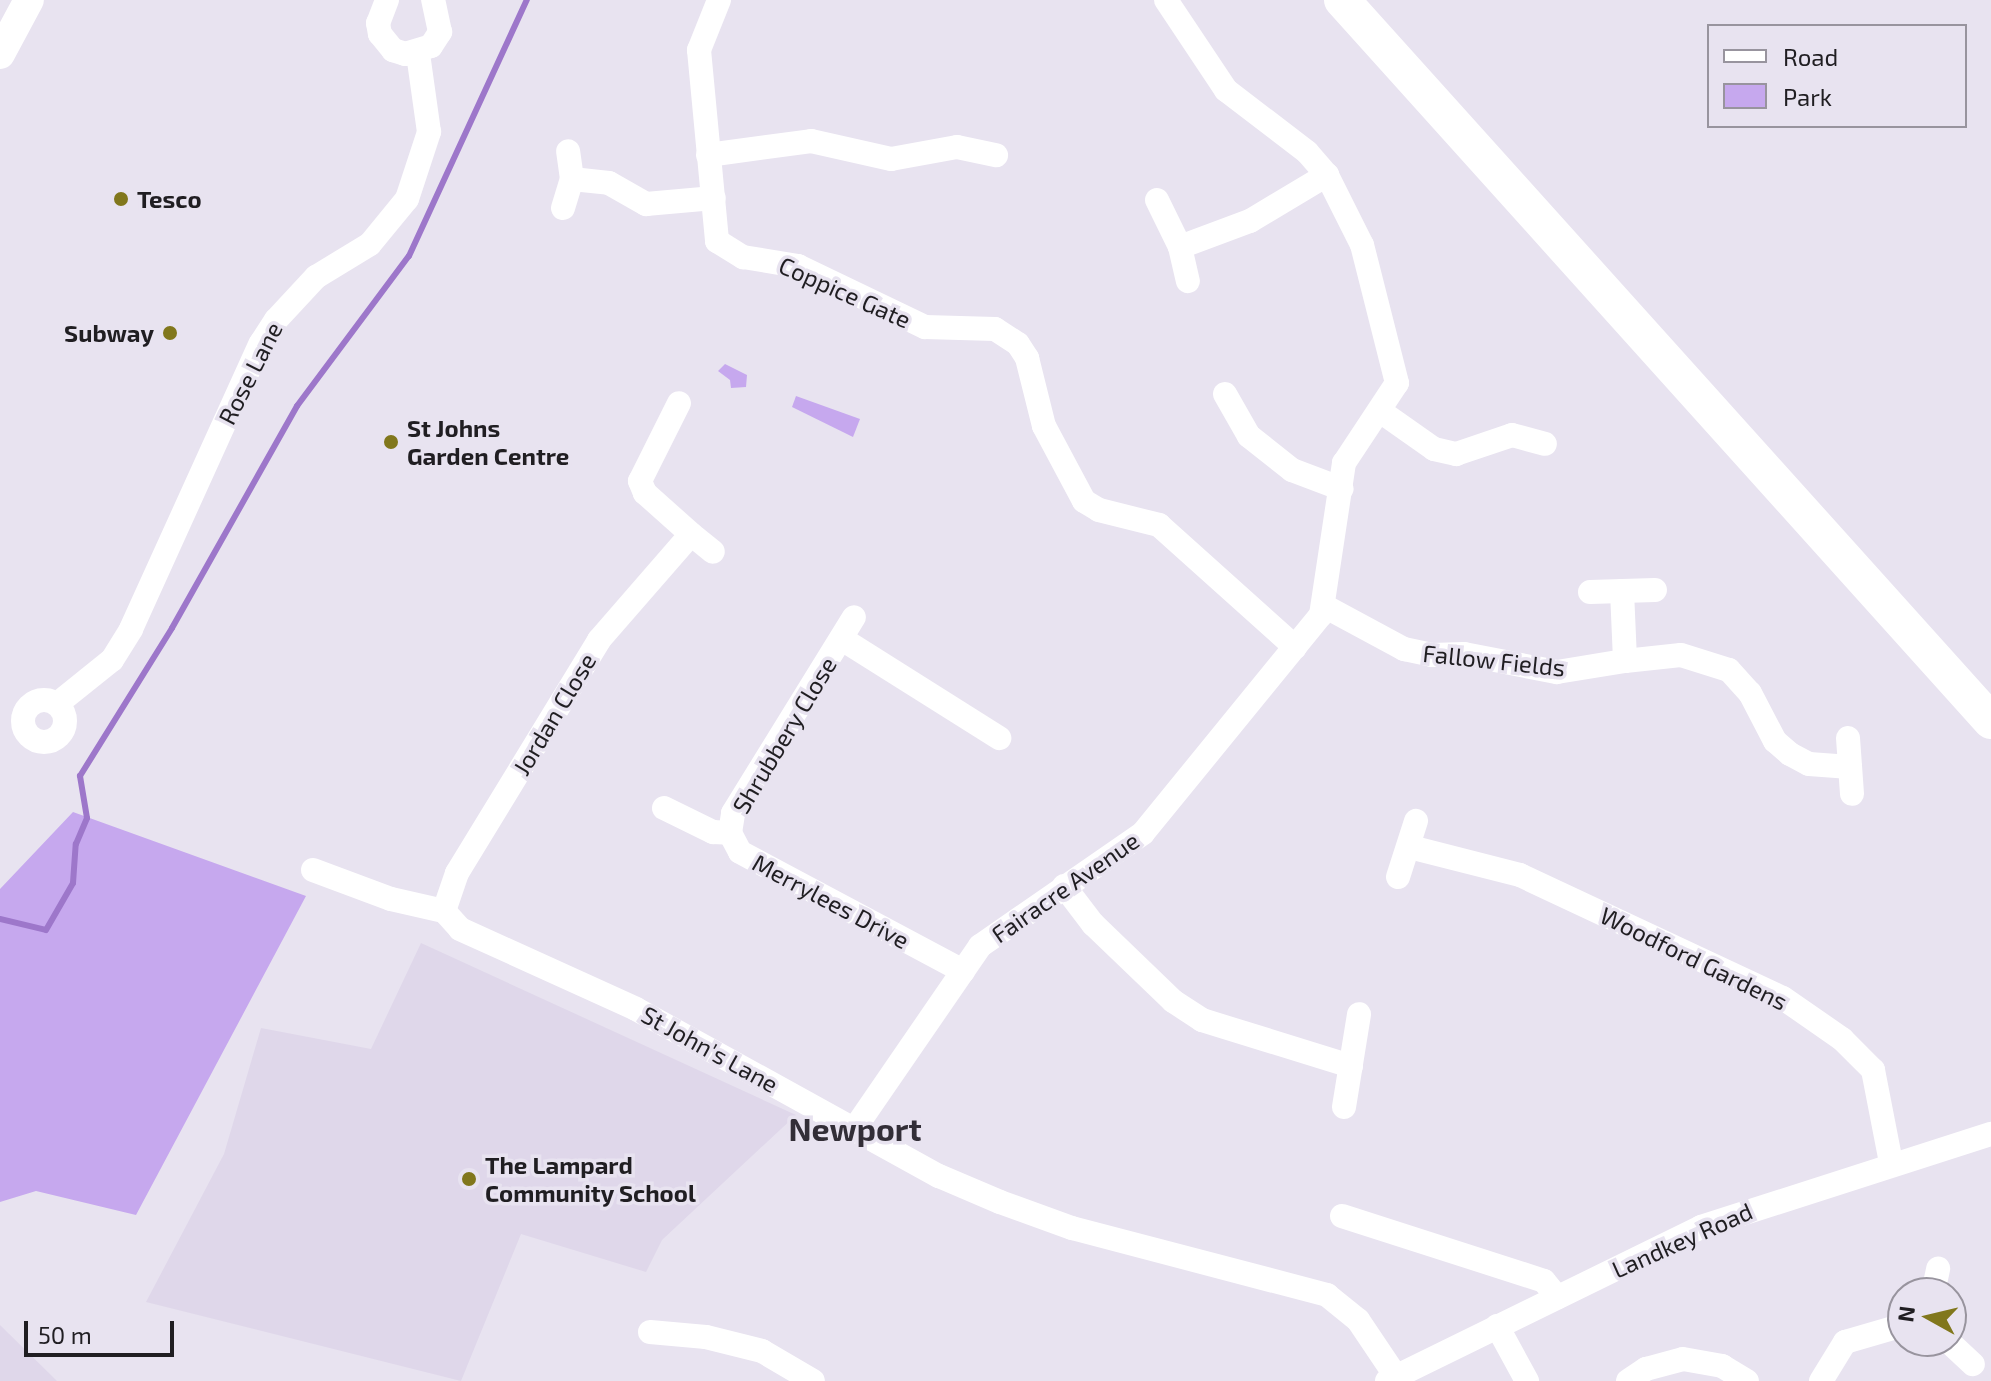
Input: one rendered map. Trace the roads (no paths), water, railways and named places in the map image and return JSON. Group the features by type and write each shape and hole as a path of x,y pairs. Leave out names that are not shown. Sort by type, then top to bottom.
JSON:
{"highway":[{"path":"1342,0 1991,721"}],"main road":[{"path":"0,54 29,0"}],"street":[{"path":"379,3 378,23 385,43 405,54 418,54 440,32 433,0"},
{"path":"1166,0 1226,90 1307,152 1327,175 1362,245 1390,347 1397,383 1344,463 1326,607 1300,641"},
{"name":"Coppice Gate","path":"718,4 699,50 717,241 725,249 798,266 925,327 995,329 1018,344 1027,358 1044,426 1084,501 1099,510 1159,525 1300,641"},
{"name":"Rose Lane","path":"57,704 112,660 131,629 261,343 282,311 316,277 370,244 407,199 421,169 429,132 418,54"},
{"path":"708,155 796,142 891,159 957,137 996,155"},
{"path":"563,208 572,179 568,151"},
{"path":"1180,247 1250,221 1327,175"},
{"path":"572,179 609,183 646,204 714,198"},
{"path":"1157,200 1180,247 1188,281"},
{"path":"1225,394 1249,436 1292,470 1342,489"},
{"path":"679,403 640,481 645,493 713,552"},
{"path":"1380,411 1434,449 1456,454 1512,425 1545,444"},
{"name":"Jordan Close","path":"444,911 457,873 599,640 691,534"},
{"path":"1590,592 1655,590"},
{"path":"1622,591 1625,661"},
{"name":"Fallow Fields","path":"1326,607 1404,649 1432,655 1496,658 1557,672 1681,655 1729,670 1750,693 1775,741 1790,754 1809,764 1850,767"},
{"name":"Shrubbery Close","path":"730,833 733,813 854,617"},
{"name":"Shrubbery Close","path":"842,639 999,738"},
{"name":"Fairacre Avenue","path":"855,1128 980,946 1143,833 1300,641"},
{"path":"1848,738 1852,794"},
{"name":"Merrylees Drive","path":"664,808 713,832 730,833 740,852 963,971"},
{"path":"1398,877 1416,821"},
{"name":"Woodford Gardens","path":"1410,847 1520,875 1783,998 1842,1039 1873,1070 1891,1163"},
{"name":"St John's Lane","path":"313,870 405,903 444,911 460,929 636,1009 939,1176 1057,1223 1327,1295 1358,1320 1391,1378"},
{"path":"1064,886 1093,924 1173,1001 1202,1020 1351,1066"},
{"path":"1344,1107 1359,1014"},
{"name":"Landkey Road","path":"1391,1378 1701,1227 1891,1163 1991,1134"},
{"path":"1342,1216 1544,1281 1557,1297"},
{"path":"1497,1326 1527,1381"},
{"path":"1821,1381 1845,1342 1887,1330"},
{"path":"650,1332 706,1337 762,1351 813,1381"},
{"path":"1965,1357 1973,1364"},
{"path":"1628,1381 1646,1369 1683,1359 1722,1366 1747,1381"}],"waterway":[{"path":"0,919 46,930 73,883 76,844 87,818 80,776 172,628 297,406 409,256 527,0"}],"place":[{"name":"Tesco","path":"121,199"},
{"name":"Subway","path":"170,333"},
{"name":"St Johns Garden Centre","path":"391,442"},
{"name":"The Lampard Community School","path":"469,1179"}],"district":[{"name":"Newport","path":"855,1128"}]}
